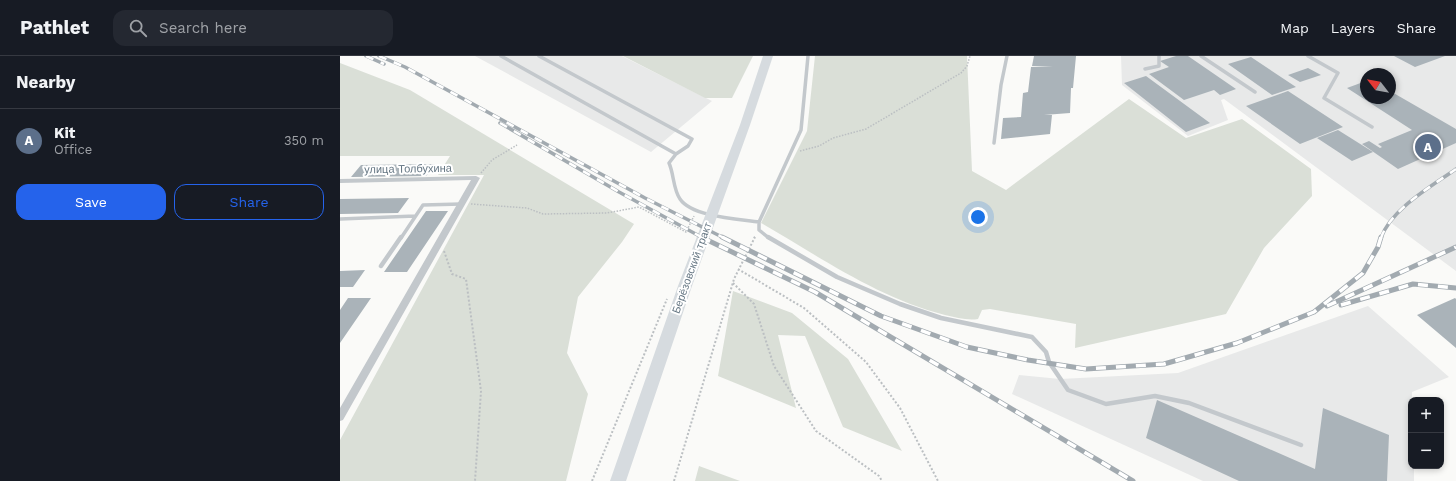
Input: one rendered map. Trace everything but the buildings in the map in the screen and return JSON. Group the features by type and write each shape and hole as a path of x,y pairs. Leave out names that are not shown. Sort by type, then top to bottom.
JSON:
{"main road":[{"name":"Берёзовский тракт","path":"618,481 685,286 768,56"}],"street":[{"name":"улица Толбухина","path":"340,181 476,178"},
{"path":"340,417 476,178"}],"lane":[{"path":"501,56 676,154"},
{"path":"539,56 692,139 688,146 676,154 669,163 676,190 681,201 697,211 759,222"},
{"path":"808,56 801,130 759,222 759,230 785,248 837,277 900,304 941,318 1032,337 1046,352 1049,362 1068,390 1106,404 1156,396 1189,402 1301,445"},
{"path":"994,144 1001,85 1007,56"},
{"path":"1145,69 1159,66 1159,56"},
{"path":"1201,56 1255,92"},
{"path":"1308,56 1338,73 1324,98 1372,126"},
{"path":"380,266 423,205 462,204"},
{"path":"340,219 415,216"}],"path":[{"path":"790,155 819,146 833,138 866,129 886,118 904,105 961,73 967,66 970,56"},
{"path":"476,178 492,160 517,144"},
{"path":"462,204 502,205 527,208 543,214 607,212 639,207 686,232 697,211"},
{"path":"674,481 733,283 738,269 759,230"},
{"path":"441,240 452,274 466,279 481,391 475,481"},
{"path":"738,269 804,308 866,362 900,408 938,481"},
{"path":"733,283 754,304 774,366 816,431 879,476 882,481"},
{"path":"592,481 670,292"}],"shaded area":[{"path":"475,56 622,56 712,101 651,152"},
{"path":"623,56 753,56 732,98 705,98"},
{"path":"815,56 967,56 972,171 1006,190 1129,99 1186,138 1242,119 1311,169 1312,196 1264,248 1226,314 1075,348 1076,324 990,309 982,310 978,319 966,319 920,308 873,287 827,263 761,223 807,131"},
{"path":"1121,56 1456,56 1456,271 1224,99 1221,100 1228,120 1188,136 1122,85"},
{"path":"340,63 410,90 634,224 622,242 578,297 567,353 588,394 566,481 340,481 340,440 484,175 438,175 450,156 340,156"},
{"path":"733,291 792,313 848,359 902,451 843,427 805,336 778,335 796,408 718,376"},
{"path":"1368,306 1449,377 1412,392 1412,397 1408,397 1408,469 1414,469 1414,481 1203,481 1012,394 1019,375 1060,379 1178,373"},
{"path":"699,466 740,481 695,481"}],"railway":[{"path":"366,56 384,64"},
{"path":"379,56 405,67 645,198 723,238"},
{"path":"500,123 619,192 702,238"},
{"path":"1381,238 1386,227 1403,208 1413,199 1456,169"},
{"path":"723,238 881,316 967,347 1028,360 1086,369 1164,364 1237,343 1314,312 1363,273 1378,247 1381,237"},
{"path":"702,238 815,292 1133,481"},
{"path":"1327,306 1456,247"},
{"path":"1341,305 1413,284 1456,288"}],"place":[{"name":"Kit","path":"1428,147"}]}
